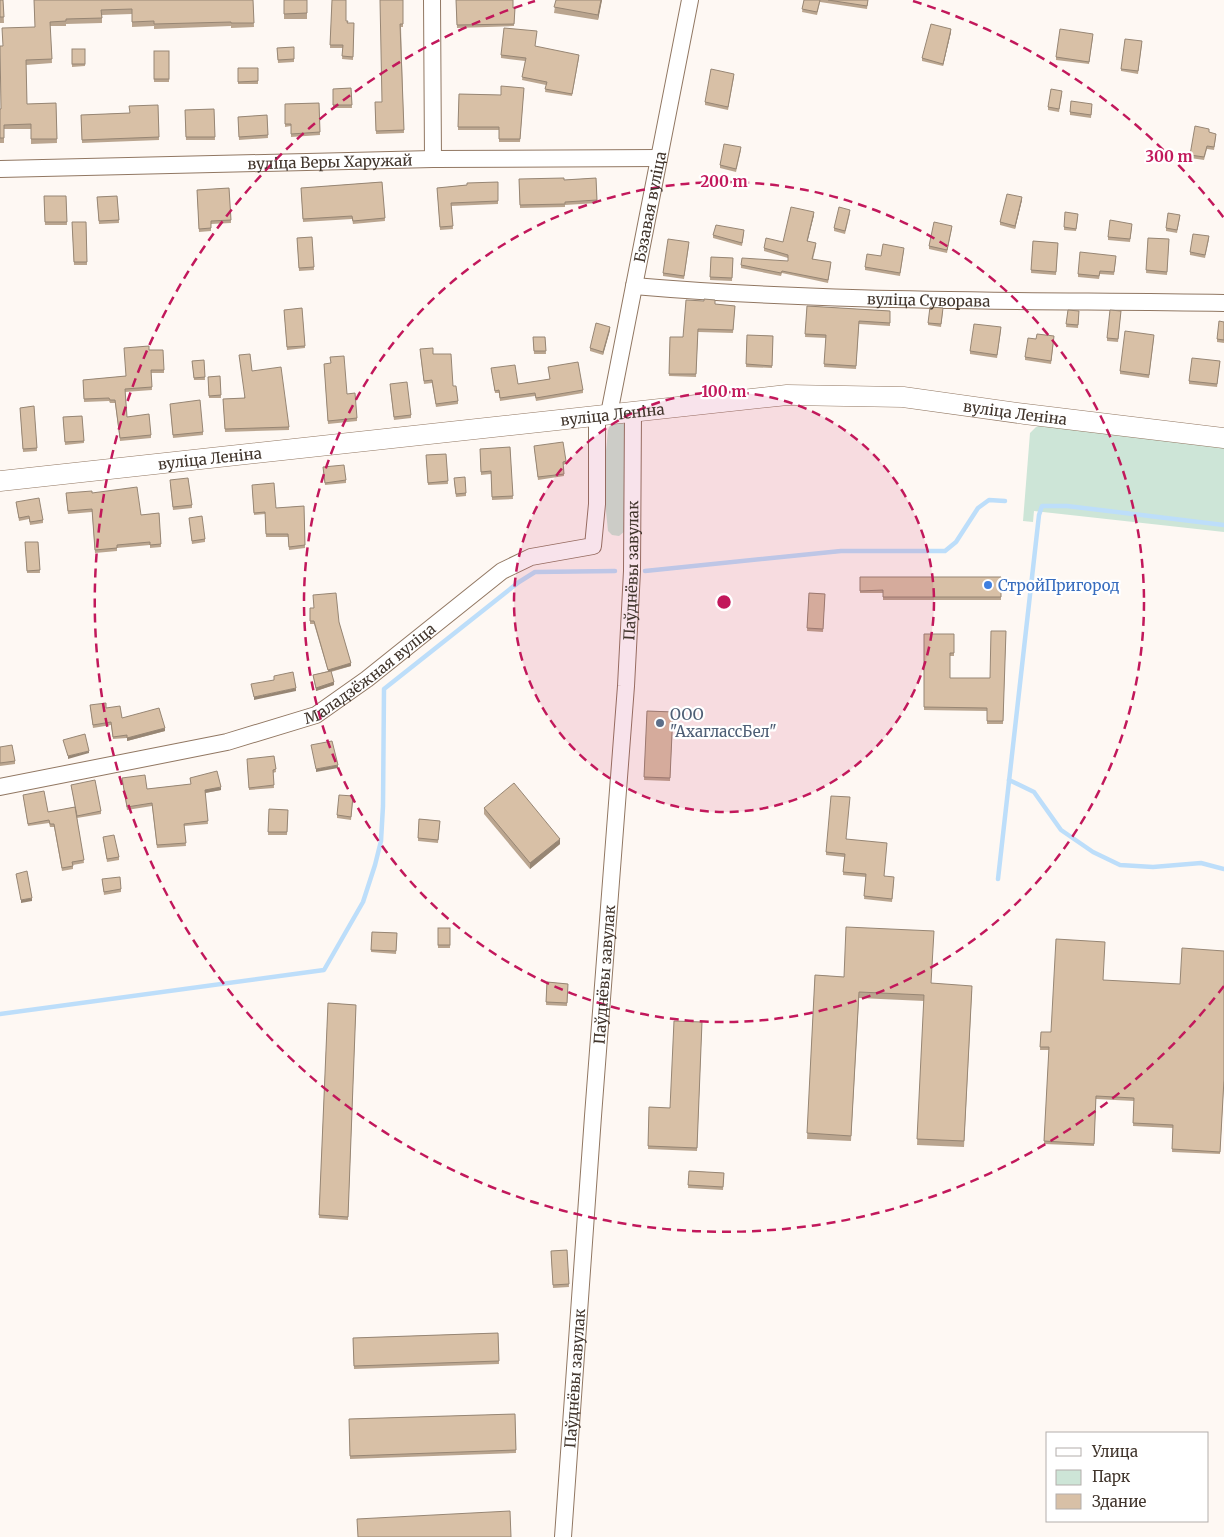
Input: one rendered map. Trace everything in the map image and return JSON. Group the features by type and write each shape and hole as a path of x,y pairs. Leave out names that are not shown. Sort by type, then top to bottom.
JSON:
{"street":[{"path":"432,0 433,159"},
{"name":"Бэзавая вуліца","path":"603,415 634,286 690,0"},
{"name":"вуліца Веры Харужай","path":"0,169 433,159 659,158"},
{"name":"вуліца Суворава","path":"634,286 711,292 913,299 1224,303"},
{"name":"вуліца Леніна","path":"0,480 787,395 903,397 1224,438"},
{"name":"Паўднёвы завулак","path":"563,1537 626,686 632,571 633,413"},
{"name":"Маладзёжная вуліца","path":"0,787 227,742 316,715 367,679 502,571 531,557 594,546 603,415"}],"green space":[{"path":"623,423 627,426 625,531 619,536 612,535 608,531 603,482 608,430 611,424"},
{"path":"1043,424 1224,448 1224,532 1034,511 1033,522 1023,521 1030,433 1036,427"}],"building":[{"path":"0,0 3,0 4,17 0,17"},
{"path":"34,0 253,0 254,23 154,24 154,21 132,22 132,9 101,10 102,18 66,19 66,21 50,22 52,59 26,60 27,104 56,103 57,139 31,139 31,124 4,125 4,138 0,138 0,46 3,46 2,28 35,27"},
{"path":"284,0 307,0 307,13 284,14"},
{"path":"332,0 346,0 346,21 348,21 347,23 354,23 353,57 342,56 343,45 330,45"},
{"path":"380,0 403,0 403,24 400,24 404,130 376,131 375,102 382,102"},
{"path":"456,0 513,0 513,8 515,8 514,24 457,25"},
{"path":"556,0 601,0 598,15 554,7"},
{"path":"804,0 820,0 817,12 802,9"},
{"path":"828,0 868,0 867,6"},
{"path":"931,24 951,29 943,64 922,58"},
{"path":"504,28 537,31 535,46 579,55 572,94 545,89 547,82 522,77 526,58 501,55"},
{"path":"1060,29 1093,34 1089,62 1056,57"},
{"path":"1125,39 1142,41 1138,71 1121,69"},
{"path":"294,47 294,59 278,60 277,48"},
{"path":"72,49 85,49 85,64 72,64"},
{"path":"154,51 169,51 169,79 154,79"},
{"path":"238,68 258,68 258,81 238,82"},
{"path":"711,69 734,74 728,107 705,102"},
{"path":"501,86 524,88 520,139 499,139 499,127 458,127 459,94 501,95"},
{"path":"351,88 352,105 333,105 333,89"},
{"path":"1051,89 1062,91 1059,109 1048,107"},
{"path":"1071,101 1092,104 1091,115 1070,112"},
{"path":"319,103 320,132 291,134 291,124 285,124 285,104"},
{"path":"158,105 159,137 82,140 81,115 130,113 129,106"},
{"path":"214,109 215,137 186,137 185,110"},
{"path":"267,115 268,135 239,137 238,117"},
{"path":"1195,126 1209,129 1209,132 1216,134 1214,147 1207,146 1204,157 1190,155"},
{"path":"724,144 741,147 736,169 720,165"},
{"path":"564,178 564,180 596,178 597,200 565,202 565,204 520,205 519,179"},
{"path":"382,182 385,218 353,221 352,216 303,219 301,188"},
{"path":"498,182 498,201 451,203 453,226 440,227 437,188 467,185 467,183"},
{"path":"229,188 231,220 211,221 211,228 199,229 197,190"},
{"path":"1007,194 1022,197 1015,226 1000,222"},
{"path":"44,196 66,196 67,222 45,222"},
{"path":"117,196 119,220 99,221 97,197"},
{"path":"791,207 814,212 807,241 816,243 812,259 831,262 828,280 741,265 742,258 788,261 788,255 764,248 766,238 783,242"},
{"path":"839,207 850,210 845,231 834,228"},
{"path":"1065,212 1078,214 1076,229 1064,227"},
{"path":"1168,213 1180,215 1177,230 1166,228"},
{"path":"1110,220 1132,224 1130,239 1108,237"},
{"path":"72,222 86,222 87,262 74,262"},
{"path":"934,222 952,226 947,250 929,246"},
{"path":"716,225 744,230 742,243 713,235"},
{"path":"1193,234 1209,236 1205,255 1190,252"},
{"path":"312,237 314,267 299,268 297,238"},
{"path":"1148,238 1169,239 1167,272 1146,270"},
{"path":"668,239 689,242 684,276 663,273"},
{"path":"1033,241 1058,243 1056,272 1031,270"},
{"path":"883,244 904,248 900,273 865,267 867,254 881,256"},
{"path":"1080,252 1116,256 1114,272 1100,271 1099,276 1078,274"},
{"path":"711,257 733,258 732,278 710,277"},
{"path":"704,299 715,300 715,304 735,306 733,330 698,329 696,374 669,374 670,337 683,337 686,300 704,301"},
{"path":"807,306 890,311 890,323 859,321 856,366 824,364 826,335 805,334"},
{"path":"930,307 943,308 941,324 928,323"},
{"path":"302,308 305,346 287,347 284,310"},
{"path":"1068,310 1079,311 1078,325 1066,324"},
{"path":"1110,310 1121,311 1118,339 1107,338"},
{"path":"1219,321 1224,322 1224,340 1217,339"},
{"path":"596,323 610,327 603,352 590,348"},
{"path":"974,324 1001,327 997,355 970,351"},
{"path":"1125,331 1154,335 1149,375 1120,371"},
{"path":"1037,334 1054,336 1051,361 1025,357 1028,338 1036,339"},
{"path":"747,335 773,336 772,366 746,364"},
{"path":"533,337 545,337 546,351 534,351"},
{"path":"149,346 149,350 163,350 164,370 151,370 152,387 125,389 127,417 149,414 151,435 120,438 115,400 110,400 109,398 84,399 83,380 126,376 124,348"},
{"path":"433,348 433,354 451,354 453,386 456,386 458,401 436,404 432,380 424,381 420,349"},
{"path":"250,354 252,371 281,367 289,427 225,429 223,399 245,398 239,355"},
{"path":"344,356 347,394 355,393 357,418 328,421 324,364 331,363 330,357"},
{"path":"1192,358 1220,361 1217,384 1189,381"},
{"path":"204,360 205,377 194,378 192,361"},
{"path":"578,362 583,390 536,398 535,393 500,398 499,390 495,391 491,368 515,365 518,384 550,379 548,367"},
{"path":"220,376 221,395 209,396 208,377"},
{"path":"407,382 411,415 394,417 390,384"},
{"path":"200,400 203,432 173,435 170,404"},
{"path":"34,406 37,448 23,449 20,408"},
{"path":"82,416 84,441 65,442 63,417"},
{"path":"563,442 566,461 563,462 564,474 538,477 534,446"},
{"path":"510,447 513,496 492,497 491,471 481,472 480,449"},
{"path":"446,454 448,481 428,483 426,455"},
{"path":"344,465 346,480 325,483 323,467"},
{"path":"465,477 466,493 456,494 454,478"},
{"path":"188,478 192,505 173,507 170,480"},
{"path":"274,483 276,508 304,506 305,545 289,547 288,534 266,534 265,512 254,513 252,485"},
{"path":"137,487 141,515 159,513 161,544 150,545 150,542 117,545 117,548 95,550 92,509 68,511 66,493 92,491 92,493"},
{"path":"39,498 43,520 30,522 29,516 19,518 16,502"},
{"path":"202,516 205,539 192,541 189,518"},
{"path":"25,542 38,542 40,570 27,571"},
{"path":"860,577 1001,577 1001,597 883,597 883,590 860,591"},
{"path":"336,593 339,622 351,663 328,670 314,621 310,621 310,608 314,608 313,595"},
{"path":"809,593 825,594 823,629 807,628"},
{"path":"991,631 1006,631 1003,721 987,721 987,708 924,707 924,634 954,634 954,653 950,653 950,678 990,678"},
{"path":"331,671 334,682 316,688 313,675"},
{"path":"293,672 296,688 254,697 251,684 274,680 274,676"},
{"path":"106,703 106,708 120,706 122,718 159,708 165,728 127,738 127,735 113,737 111,722 93,725 90,705"},
{"path":"647,711 673,712 670,778 644,777"},
{"path":"85,734 89,751 68,756 63,740"},
{"path":"332,741 338,765 316,769 311,745"},
{"path":"12,745 15,761 0,763 0,747"},
{"path":"274,756 276,769 273,770 274,785 249,788 247,759"},
{"path":"217,771 221,787 205,790 208,821 184,824 186,843 157,845 152,803 127,807 122,778 145,775 147,789 191,784 190,778"},
{"path":"95,780 101,811 77,816 71,785"},
{"path":"514,783 560,839 530,863 484,808"},
{"path":"44,791 48,812 75,807 84,860 72,862 73,866 62,868 54,824 50,824 49,820 28,824 23,795"},
{"path":"339,795 353,796 351,817 337,815"},
{"path":"831,796 850,797 846,839 887,843 884,876 894,877 892,899 864,896 866,874 843,872 845,854 826,852"},
{"path":"269,809 288,810 287,832 268,832"},
{"path":"419,819 440,821 438,840 418,838"},
{"path":"114,835 119,857 107,859 103,837"},
{"path":"27,871 32,898 21,900 16,874"},
{"path":"120,877 121,889 104,892 102,879"},
{"path":"846,927 934,931 931,983 972,986 964,1141 917,1139 924,995 859,992 851,1136 807,1133 815,975 844,977"},
{"path":"438,928 450,928 450,945 438,945"},
{"path":"372,932 397,933 396,951 371,950"},
{"path":"1056,939 1105,942 1103,980 1180,984 1182,948 1224,951 1224,1079 1220,1152 1172,1149 1173,1125 1133,1123 1134,1098 1096,1096 1094,1144 1044,1141 1049,1047 1040,1047 1041,1032 1051,1032"},
{"path":"547,982 568,984 567,1003 546,1002"},
{"path":"328,1003 356,1005 348,1217 319,1215"},
{"path":"674,1021 702,1022 697,1148 648,1146 649,1107 670,1108"},
{"path":"689,1171 724,1173 723,1187 688,1185"},
{"path":"567,1250 569,1284 553,1285 551,1251"},
{"path":"498,1333 499,1361 354,1366 353,1338"},
{"path":"515,1414 516,1450 350,1456 349,1419"},
{"path":"510,1511 511,1537 358,1537 357,1519"}],"waterway":[{"path":"645,571 841,551 945,551 956,542 978,508 989,500 1005,501"},
{"path":"998,879 1039,515 1042,506 1067,506 1224,525"},
{"path":"0,1014 324,970 363,902 381,841 384,689 519,582 535,572 615,571"},
{"path":"1009,780 1034,792 1061,830 1093,852 1120,865 1153,867 1201,863 1224,869"}],"place":[{"name":"СтройПригород","path":"988,585"},
{"name":"ООО \"АхаглассБел\"","path":"660,723"}]}
